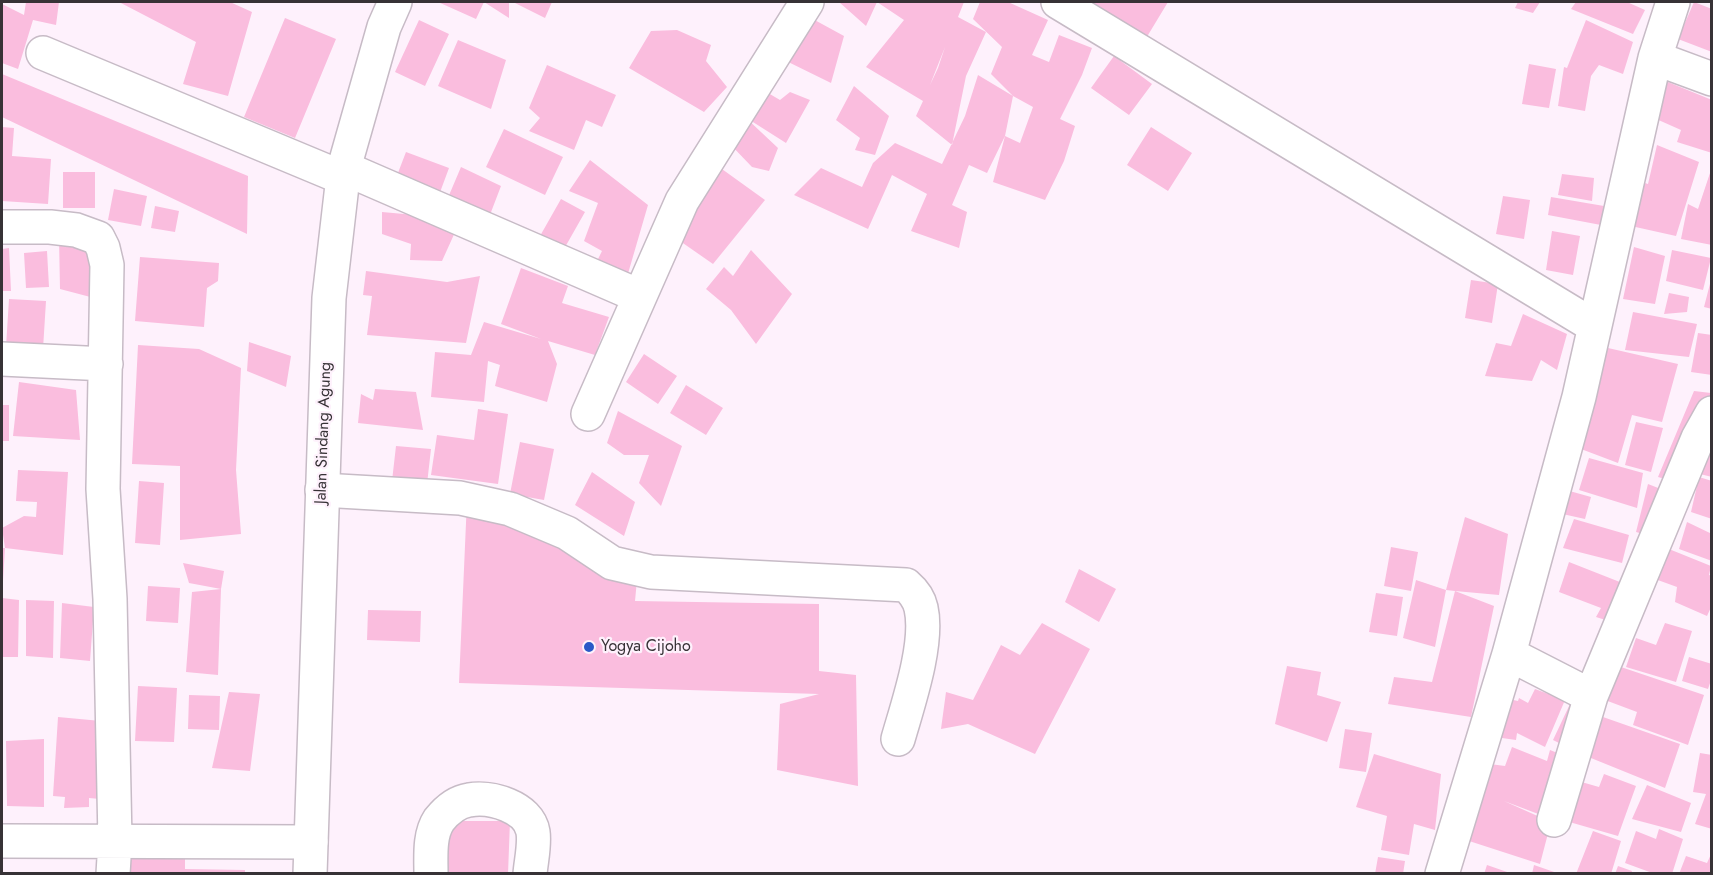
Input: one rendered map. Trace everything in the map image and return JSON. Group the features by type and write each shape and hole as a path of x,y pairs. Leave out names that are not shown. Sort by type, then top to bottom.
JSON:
{"street":[{"name":"Jalan Sindang Agung","path":"311,858 329,298 344,173 384,27 394,2"},
{"path":"588,414 682,201 807,2"},
{"path":"1058,2 1594,326"},
{"path":"1442,873 1509,654 1579,397 1655,57 1673,2"},
{"path":"43,53 344,173 639,296"},
{"path":"1655,57 1712,79"},
{"path":"2,226 76,230 98,238 107,265 103,489 110,599 115,841 113,873"},
{"path":"2,359 106,364"},
{"path":"1554,820 1591,696 1698,438 1712,413"},
{"path":"322,490 460,498 510,509 567,533 612,562 651,572 906,585 914,593 921,607 922,626 918,672 898,739"},
{"path":"1509,654 1591,696"},
{"path":"430,873 431,841 438,821 453,805 470,799 492,801 511,807 524,815 533,831 530,873"},
{"path":"2,841 115,841 311,858"}],"building":[{"path":"26,2 59,2 56,25 33,20 18,69 2,63 2,4 24,15"},
{"path":"119,2 230,2 252,12 228,96 183,84 196,42"},
{"path":"438,2 484,2 476,19"},
{"path":"484,2 509,2 509,18"},
{"path":"513,2 552,2 545,18"},
{"path":"839,2 877,2 866,26"},
{"path":"877,2 964,2 958,17 986,32 966,76 952,145 916,116 923,101 866,67 904,20","holes":["945,47 938,68 930,85"]},
{"path":"980,2 1008,2 1048,20 1032,55 1049,62 1059,35 1092,48 1082,75 1060,119 1075,126 1064,161 1045,200 993,182 1005,136 1020,143 1033,107 1013,96 991,74 1002,47 973,19"},
{"path":"1068,2 1168,2 1145,40"},
{"path":"1518,2 1540,2 1533,13 1515,8"},
{"path":"1576,2 1627,2 1645,10 1633,34 1571,9"},
{"path":"1694,2 1712,9 1712,52 1678,39"},
{"path":"800,12 844,36 831,83 774,55"},
{"path":"285,18 336,39 295,138 244,117"},
{"path":"419,20 449,34 425,86 395,72"},
{"path":"1586,20 1633,42 1623,74 1599,65 1591,76 1585,111 1558,106 1564,67 1567,68"},
{"path":"677,30 711,45 706,61 727,87 704,112 629,68 651,31"},
{"path":"458,40 506,60 491,109 438,86"},
{"path":"1114,56 1152,84 1129,115 1091,88"},
{"path":"1529,64 1556,69 1549,108 1522,104"},
{"path":"547,65 616,95 602,127 586,120 574,150 529,131 540,118 529,108"},
{"path":"2,74 248,176 247,234 2,117"},
{"path":"978,75 1013,96 1005,136 987,173 969,165 952,205 967,212 959,248 911,231 927,194 892,175 868,229 794,195 821,168 862,187 873,163 895,143 942,164 965,116"},
{"path":"1658,78 1712,100 1712,153 1677,142 1681,130 1645,114"},
{"path":"854,86 889,116 875,155 855,150 860,138 836,120"},
{"path":"763,90 780,100 790,92 810,100 786,143 745,117 778,148 769,171 752,167 728,142"},
{"path":"2,127 14,128 12,156 51,159 48,204 2,201"},
{"path":"1151,127 1192,153 1168,191 1127,165"},
{"path":"504,129 563,157 545,195 486,167"},
{"path":"1657,145 1699,162 1676,236 1622,224 1635,180 1648,184"},
{"path":"406,152 449,168 439,195 396,178"},
{"path":"708,159 765,200 713,264 667,232"},
{"path":"590,160 648,205 627,277 596,263 602,251 584,241 598,203 569,191"},
{"path":"461,167 501,186 488,220 447,200"},
{"path":"1711,170 1712,245 1681,239 1688,204 1698,209"},
{"path":"63,172 95,172 95,208 63,208"},
{"path":"1562,174 1594,178 1592,201 1558,195"},
{"path":"114,189 147,196 141,226 108,220"},
{"path":"1503,196 1530,200 1524,239 1496,234"},
{"path":"1551,197 1604,206 1601,225 1548,215"},
{"path":"561,199 585,212 564,249 540,236"},
{"path":"155,206 179,211 175,232 151,228"},
{"path":"382,212 461,219 442,261 410,260 411,244 382,234"},
{"path":"1552,231 1580,236 1573,275 1546,270"},
{"path":"59,237 92,252 98,299 60,289"},
{"path":"1634,247 1665,256 1655,304 1623,299"},
{"path":"9,248 11,291 2,291 2,249"},
{"path":"751,250 792,294 756,344 731,310 706,289 724,267 733,276"},
{"path":"1672,250 1711,258 1703,290 1666,281"},
{"path":"47,251 49,287 26,288 24,253"},
{"path":"140,257 219,263 218,281 207,288 204,327 135,321"},
{"path":"521,268 568,286 562,303 609,317 595,355 548,341 557,364 547,402 495,386 500,365 488,361 484,402 431,397 435,352 471,355 484,322 541,339 501,324"},
{"path":"366,271 447,282 480,276 466,343 367,335 372,296 363,295"},
{"path":"1471,280 1498,284 1492,323 1465,318"},
{"path":"1712,280 1712,309 1704,307"},
{"path":"1669,293 1689,297 1687,312 1664,314"},
{"path":"9,299 46,301 43,349 6,347"},
{"path":"1633,312 1697,324 1689,357 1625,350"},
{"path":"1523,314 1567,334 1557,370 1541,360 1532,381 1485,376 1496,343 1511,346"},
{"path":"1698,333 1712,335 1712,375 1691,372"},
{"path":"249,342 291,356 286,387 247,371"},
{"path":"138,345 199,349 241,368 236,470 241,534 180,540 180,466 132,464"},
{"path":"1608,348 1678,364 1662,422 1632,415 1618,463 1581,449"},
{"path":"644,354 677,376 658,404 626,382"},
{"path":"19,382 76,390 80,440 13,436"},
{"path":"686,385 723,408 706,435 670,413"},
{"path":"375,389 416,392 423,430 358,423 361,394 373,400"},
{"path":"1694,391 1711,393 1680,483 1658,477"},
{"path":"2,405 9,405 9,441 2,441"},
{"path":"478,409 508,414 498,484 431,475 437,435 474,440"},
{"path":"618,411 682,446 661,506 639,483 649,455 624,455 607,443"},
{"path":"1636,422 1663,428 1651,472 1625,465"},
{"path":"1712,426 1712,477 1688,471"},
{"path":"520,442 554,449 544,500 510,494"},
{"path":"396,446 431,449 427,484 392,481"},
{"path":"1589,458 1643,473 1637,508 1579,490"},
{"path":"18,470 68,472 63,555 5,548 2,528 24,516 36,517 37,502 16,501"},
{"path":"592,472 635,502 624,536 575,505"},
{"path":"1699,477 1712,481 1712,519 1691,512"},
{"path":"139,481 164,483 160,545 135,543"},
{"path":"1648,484 1671,493 1657,538 1636,532"},
{"path":"1566,490 1591,497 1585,519 1558,513"},
{"path":"467,500 637,580 635,601 819,604 819,671 856,675 858,786 777,770 780,704 819,694 459,683"},
{"path":"1465,517 1508,534 1499,595 1446,590"},
{"path":"1574,519 1629,535 1622,563 1563,548"},
{"path":"1687,522 1712,534 1712,561 1679,549"},
{"path":"1391,547 1418,552 1411,591 1384,586"},
{"path":"1664,547 1711,566 1709,575 1712,576 1712,605 1707,616 1675,602 1677,587 1655,579"},
{"path":"2,548 5,548 3,581 2,581"},
{"path":"1569,562 1630,586 1618,624 1596,617 1601,608 1559,592"},
{"path":"183,563 224,571 221,589 189,583"},
{"path":"1079,569 1116,589 1099,622 1065,602"},
{"path":"1416,580 1446,590 1435,647 1403,638"},
{"path":"148,586 180,588 178,623 146,621"},
{"path":"221,589 218,675 186,672 192,592"},
{"path":"1455,591 1494,606 1471,717 1388,704 1394,677 1432,682"},
{"path":"1376,593 1403,597 1397,636 1369,632"},
{"path":"2,598 19,600 18,657 2,657"},
{"path":"26,600 54,601 53,658 26,656"},
{"path":"62,603 94,607 90,661 60,658"},
{"path":"368,610 421,611 420,642 367,640"},
{"path":"1042,623 1090,649 1035,754 968,724 941,729 946,692 973,700 1001,645 1020,655"},
{"path":"1665,623 1692,631 1676,682 1626,667 1636,638 1656,645"},
{"path":"1689,657 1712,664 1712,677 1708,689 1682,681"},
{"path":"1615,665 1704,695 1688,745 1633,725 1637,712 1605,700"},
{"path":"1287,666 1321,672 1317,695 1341,702 1327,742 1275,724"},
{"path":"138,686 177,688 174,742 135,741"},
{"path":"1535,689 1565,700 1545,747 1517,733 1516,740 1488,736 1494,696 1518,701 1519,698 1528,703"},
{"path":"229,692 260,694 250,771 212,768"},
{"path":"189,695 220,696 219,730 188,729"},
{"path":"1570,704 1585,713 1573,750 1553,740"},
{"path":"58,717 101,721 100,799 89,798 89,807 64,808 65,797 53,796"},
{"path":"1603,717 1680,744 1665,788 1586,756"},
{"path":"1345,729 1372,733 1366,772 1339,768"},
{"path":"44,739 44,807 7,806 6,741"},
{"path":"1512,747 1547,761 1550,750 1570,758 1554,820 1504,801 1551,822 1540,864 1466,840 1482,763 1505,766"},
{"path":"1700,753 1712,755 1712,829 1695,824 1706,794 1693,792"},
{"path":"1374,754 1441,774 1435,830 1414,824 1409,855 1381,850 1387,816 1356,807"},
{"path":"1604,774 1636,786 1618,836 1559,819 1578,781 1599,787"},
{"path":"1647,785 1691,803 1681,832 1632,819"},
{"path":"438,821 510,821 508,874 438,874"},
{"path":"1659,829 1683,839 1672,874 1655,874 1625,863 1636,831 1656,839"},
{"path":"1593,831 1621,841 1611,874 1576,874"},
{"path":"1712,852 1712,874 1679,874 1686,856 1707,863"},
{"path":"126,855 185,855 185,869 245,870 245,874 125,874"},
{"path":"1378,857 1405,861 1403,874 1375,874"},
{"path":"1487,865 1510,873 1510,874 1484,874"},
{"path":"1534,865 1557,873 1557,874 1532,874"},
{"path":"1618,866 1632,871 1631,874 1615,874"}],"place":[{"name":"Yogya Cijoho","path":"589,647"}]}
